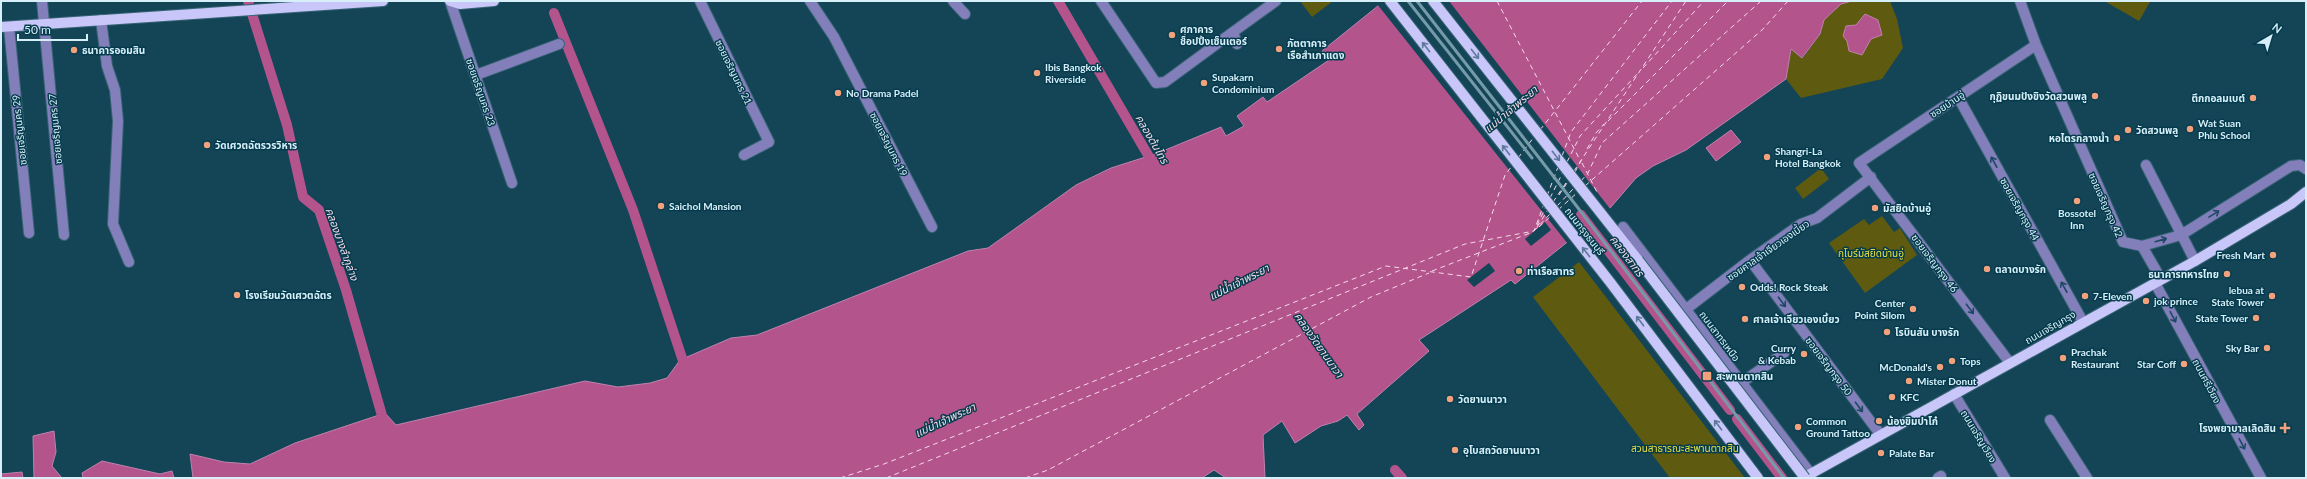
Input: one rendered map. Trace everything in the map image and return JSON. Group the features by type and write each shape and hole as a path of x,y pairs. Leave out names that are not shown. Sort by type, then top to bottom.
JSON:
{"main road":[{"path":"5,27 383,1"},
{"path":"450,1 460,4 494,1"},
{"name":"ถนนกรุงธนบุรี","path":"1390,1 1610,282 1758,478"},
{"path":"1433,1 1808,477"},
{"name":"ถนนเจริญกรุง","path":"1808,477 1880,434 2195,261 2291,204 2306,192"},
{"path":"2291,204 2306,200"}],"street":[{"name":"ซอยเจริญนคร 27","path":"42,1 46,24 64,235"},
{"name":"ซอยเจริญนคร 23","path":"450,1 512,183"},
{"name":"ซอยเจริญนคร 21","path":"700,1 769,142 744,155"},
{"name":"ซอยเจริญนคร 19","path":"810,1 834,37 932,227"},
{"path":"953,1 965,14"},
{"path":"1101,1 1156,84 1165,82 1276,1"},
{"name":"ซอยเจริญกรุง 42","path":"2020,1 2036,45 2121,239 2142,246"},
{"path":"101,20 107,66 115,90 118,121 113,224 128,262"},
{"name":"ซอยเจริญนคร 29","path":"5,27 29,233"},
{"path":"1233,32 1237,44"},
{"path":"476,75 559,44"},
{"name":"ซอยบ้านอู่","path":"1859,164 2036,45"},
{"name":"ซอยเจริญกรุง 44","path":"1958,97 2083,322"},
{"name":"ซอยเจริญกรุง 46","path":"1859,164 1871,177 2010,363"},
{"path":"2146,165 2195,261"},
{"path":"2142,246 2181,235 2291,166 2300,165 2306,169"},
{"name":"ซอยศาลเจ้าเจียวเองเบี้ยว","path":"1685,310 1750,260 1801,224 1816,218 1871,177"},
{"name":"ถนนสาทรเหนือ","path":"1623,227 1741,383 1808,477"},
{"name":"ถนนศรีเวียง","path":"2142,246 2158,281 2261,478"},
{"name":"ซอยเจริญกรุง 50","path":"1750,260 1880,434"},
{"path":"1741,383 1784,353"},
{"name":"ถนนเจริญเวียง","path":"1954,394 2005,478"},
{"path":"2050,420 2087,478"}],"green space":[{"path":"1300,1 1333,1 1312,17"},
{"path":"1852,1 1890,1 1897,19 1903,48 1882,79 1801,98 1786,79 1791,49 1803,58 1820,34 1824,20 1841,4"},
{"path":"2106,2 2150,2 2139,21"},
{"path":"1821,168 1829,179 1803,199 1795,188"},
{"name":"กุโบร์มัสยิดบ้านอู่","path":"1882,216 1894,232 1900,228 1917,255 1865,293 1829,243 1864,219 1869,225"},
{"name":"สวนสาธารณะสะพานตากสิน","path":"1579,262 1745,478 1670,478 1533,297"}],"water":[{"name":"แม่น้ำเจ้าพระยา","path":"1384,1 1852,1 1841,4 1824,20 1820,34 1802,58 1791,49 1786,79 1686,150 1653,166 1636,178 1611,207 1515,284 1511,280 1419,340 1429,351 1357,414 1364,425 1359,430 1347,415 1338,421 1321,426 1295,443 1282,421 1263,435 1265,478 1226,478 1214,470 1202,478 193,478 190,454 224,462 250,464 295,443 385,413 396,425 585,381 618,387 650,383 667,378 680,360 731,338 757,335 968,251 988,248 1076,185 1111,168 1158,153 1221,127 1226,136 1244,126 1237,116 1263,97 1267,102 1329,60 1322,51"},
{"path":"1865,14 1878,20 1882,35 1871,39 1862,55 1849,51 1847,41 1843,36 1846,26 1856,25"},
{"path":"1731,130 1741,142 1716,161 1706,148"},
{"path":"54,431 56,452 52,466 62,478 34,478 33,436"},
{"path":"102,461 160,474 172,471 174,478 83,478 82,473"},
{"path":"22,472 23,478 1,478 1,474"}],"pier":[{"path":"1381,1 1449,1 1611,210 1568,244 1377,4"},
{"path":"1545,222 1551,230 1531,246 1525,239"},
{"path":"1489,263 1495,271 1474,287 1467,280"}],"waterway":[{"name":"คลองบางลำภูล่าง","path":"248,1 287,125 303,197 319,210 346,290 385,426"},
{"name":"คลองต้นไทร","path":"1058,1 1155,167"},
{"path":"554,13 633,210 687,373"},
{"name":"คลองสาทร","path":"1581,215 1730,410"},
{"name":"คลองสาทร","path":"1737,419 1782,478"},
{"name":"คลองวัดยานนาวา","path":"1395,470 1402,478"}],"ferry route":[{"path":"1497,1 1580,160"},
{"path":"1540,130 1642,1"},
{"path":"1562,156 1571,132 1672,1"},
{"path":"1574,171 1686,1"},
{"path":"1643,68 1704,1"},
{"path":"1608,121 1728,1"},
{"path":"1581,181 1588,173 1602,143 1761,1"},
{"path":"1585,186 1763,29 1788,1"},
{"path":"1567,162 1580,136 1638,73"},
{"path":"1587,149 1596,133 1604,124"},
{"path":"1518,158 1534,137"},
{"path":"1575,172 1582,159"},
{"path":"1582,163 1598,194"},
{"path":"840,478 884,464 1386,266 1471,277 1505,175 1512,166"},
{"path":"1547,196 1558,167"},
{"path":"1550,198 1563,172"},
{"path":"1553,202 1568,180"},
{"path":"1559,195 1569,180"},
{"path":"1557,206 1574,188"},
{"path":"1558,210 1578,192"},
{"path":"886,478 1465,244 1534,231 1544,204"},
{"path":"1537,225 1546,207"},
{"path":"1537,227 1548,210"},
{"path":"1534,231 1550,214"},
{"path":"1539,227 1551,216"},
{"path":"1432,271 1530,233"},
{"path":"1025,478 1048,470 1371,297 1429,273"}],"railway":[{"path":"1408,1 1532,158"},
{"path":"1417,1 1575,204 1784,478"}],"place":[{"name":"ศุภาคาร ช็อปปิ้งเซ็นเตอร์","path":"1172,35"},
{"name":"ภัตตาคาร เรือสำเภาแดง","path":"1279,49"},
{"name":"ธนาคารออมสิน","path":"74,50"},
{"name":"Ibis Bangkok Riverside","path":"1037,73"},
{"name":"Supakarn Condominium","path":"1204,83"},
{"name":"No Drama Padel","path":"838,93"},
{"name":"กุฏิขนมปังขิงวัดสวนพลู","path":"2095,96"},
{"name":"ตึกกอลมเบต์","path":"2253,98"},
{"name":"Wat Suan Phlu School","path":"2190,129"},
{"name":"วัดสวนพลู","path":"2128,130"},
{"name":"หอไตรกลางน้ำ","path":"2117,138"},
{"name":"วัดเศวตฉัตรวรวิหาร","path":"207,145"},
{"name":"Shangri-La Hotel Bangkok","path":"1767,157"},
{"name":"Bossotel Inn","path":"2077,201"},
{"name":"Saichol Mansion","path":"661,206"},
{"name":"มัสยิดบ้านอู่","path":"1875,208"},
{"name":"Fresh Mart","path":"2273,255"},
{"name":"ตลาดบางรัก","path":"1987,269"},
{"name":"ท่าเรือสาทร","path":"1519,271"},
{"name":"ธนาคารทหารไทย","path":"2227,274"},
{"name":"Odds! Rock Steak","path":"1742,287"},
{"name":"โรงเรียนวัดเศวตฉัตร","path":"237,295"},
{"name":"7-Eleven","path":"2085,296"},
{"name":"lebua at State Tower","path":"2272,296"},
{"name":"jok prince","path":"2146,301"},
{"name":"Center Point Silom","path":"1913,309"},
{"name":"State Tower","path":"2256,318"},
{"name":"ศาลเจ้าเจียวเองเบี้ยว","path":"1745,319"},
{"name":"โรบินสัน บางรัก","path":"1887,332"},
{"name":"Sky Bar","path":"2267,348"},
{"name":"Curry & Kebab","path":"1804,354"},
{"name":"Prachak Restaurant","path":"2063,358"},
{"name":"Tops","path":"1952,361"},
{"name":"Star Coff","path":"2184,364"},
{"name":"McDonald's","path":"1940,367"},
{"name":"สะพานตากสิน","path":"1707,376"},
{"name":"Mister Donut","path":"1909,381"},
{"name":"KFC","path":"1892,397"},
{"name":"วัดยานนาวา","path":"1450,399"},
{"name":"น้องขิมปาโก๋","path":"1879,421"},
{"name":"Common Ground Tattoo","path":"1798,427"},
{"name":"โรงพยาบาลเลิดสิน","path":"2285,428"},
{"name":"อุโบสถวัดยานนาวา","path":"1455,450"},
{"name":"Palate Bar","path":"1881,453"}]}
